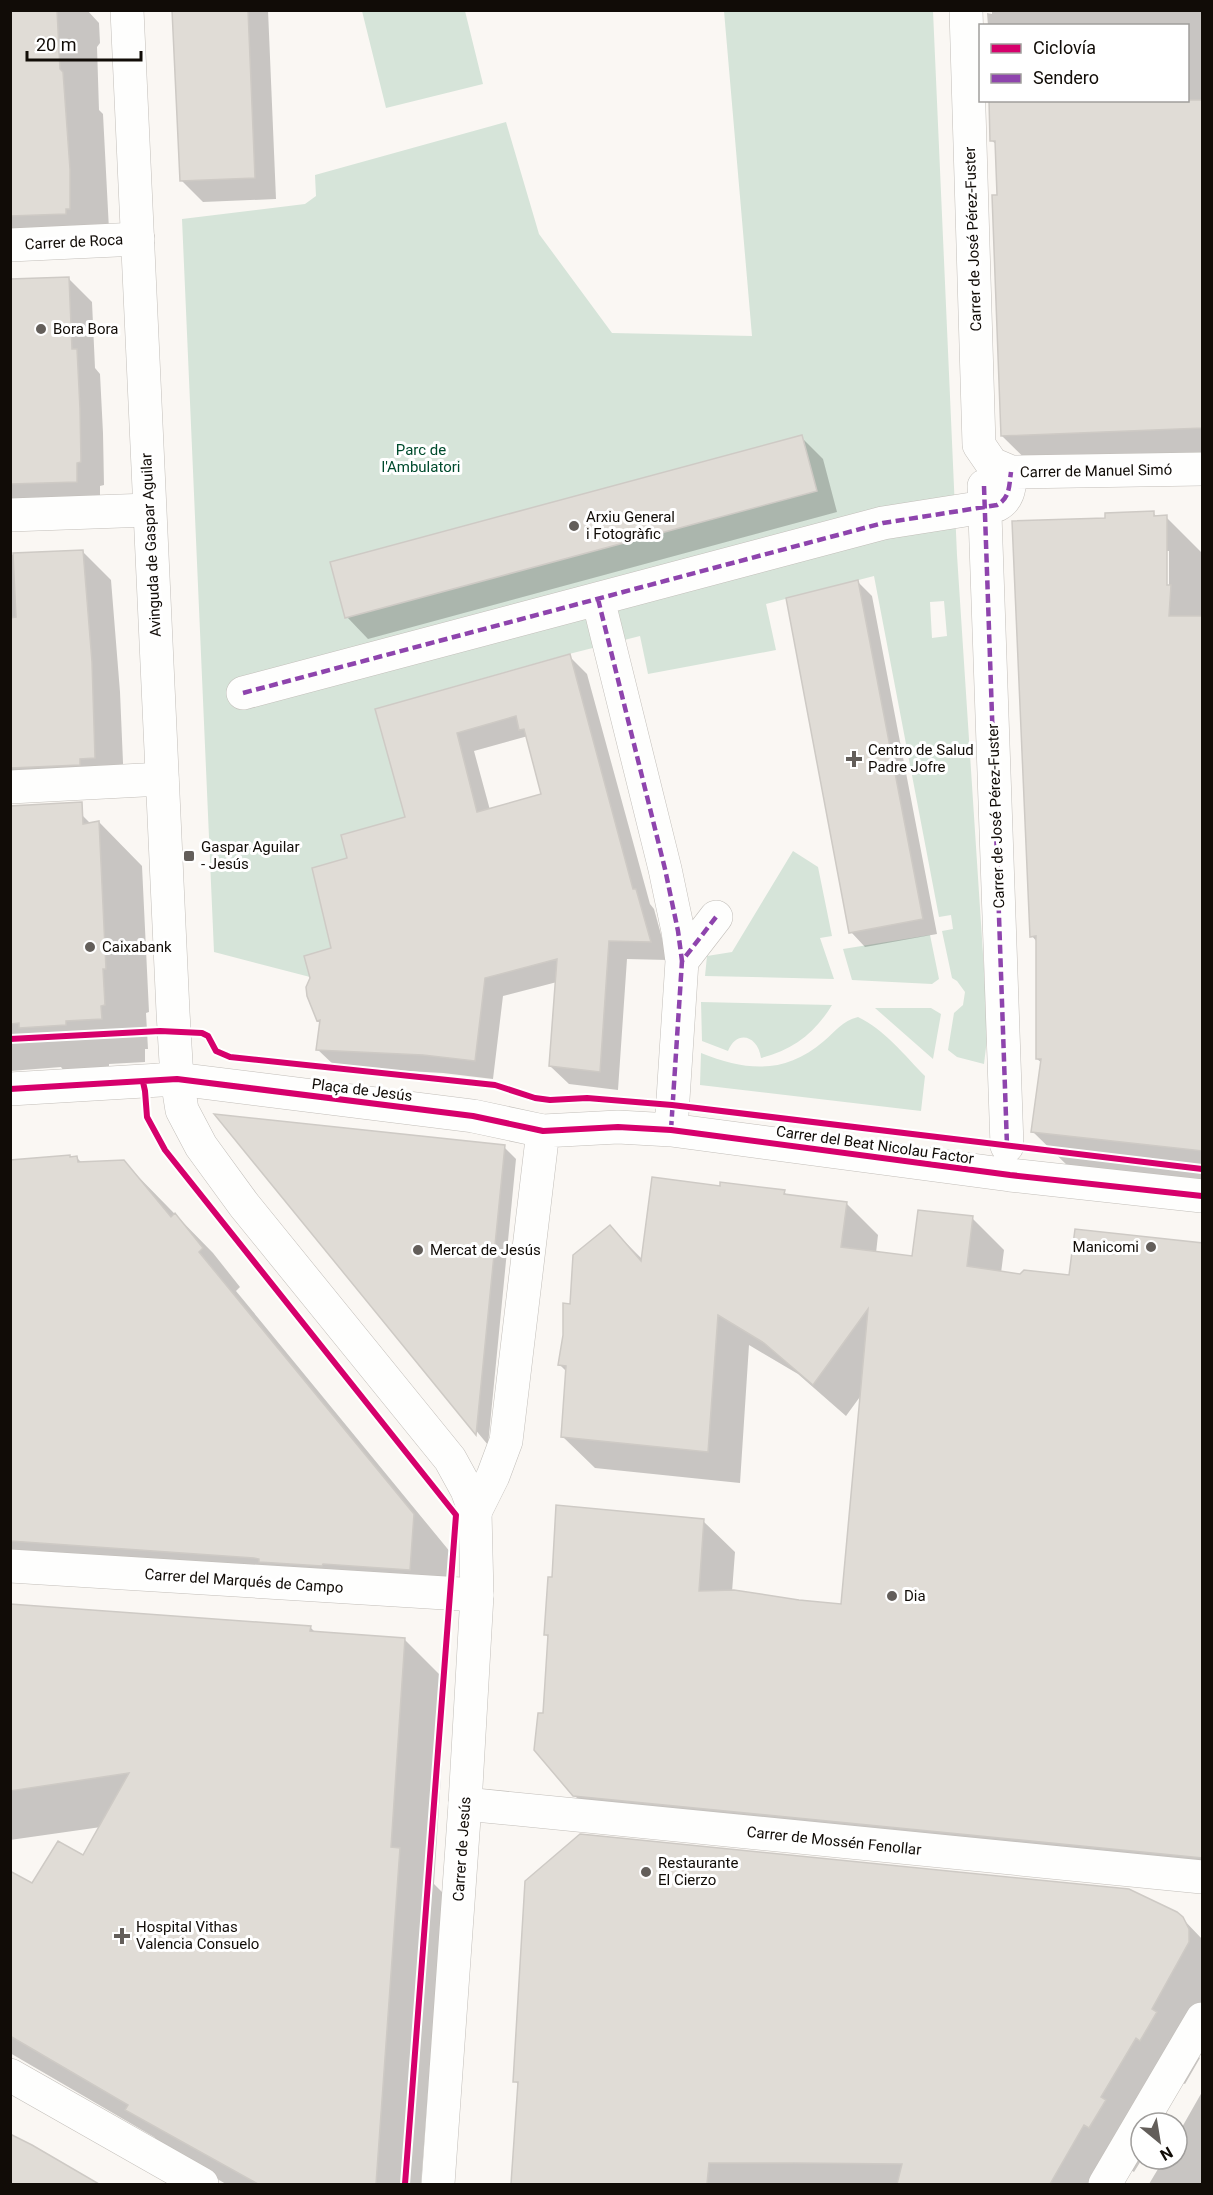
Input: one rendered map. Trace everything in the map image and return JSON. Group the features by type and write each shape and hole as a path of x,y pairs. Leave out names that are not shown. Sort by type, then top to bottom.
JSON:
{"street":[{"name":"Avinguda de Gaspar Aguilar","path":"127,10 177,1079"},
{"name":"Carrer de José Pérez-Fuster","path":"966,10 980,446 993,482 1007,1146"},
{"name":"Carrer de Roca","path":"10,245 138,239"},
{"name":"Carrer de Manuel Simó","path":"243,693 883,523 993,482 1203,469"},
{"path":"10,515 149,510"},
{"path":"598,599 665,869 682,961 671,1130"},
{"path":"10,787 162,779"},
{"path":"682,961 716,917"},
{"path":"177,1079 182,1110 201,1146 244,1204 450,1459 475,1512"},
{"name":"Plaça de Jesús","path":"10,1089 177,1079 473,1116 543,1131"},
{"name":"Carrer del Beat Nicolau Factor","path":"543,1131 618,1127 671,1130 1010,1174 1203,1196"},
{"path":"475,1512 493,1476 506,1441 543,1131"},
{"name":"Carrer de Jesús","path":"438,2184 465,1804 477,1595 475,1512"},
{"name":"Carrer del Marqués de Campo","path":"10,1566 477,1595"},
{"name":"Carrer de Mossén Fenollar","path":"465,1804 1203,1877"},
{"path":"1105,2184 1203,2019"},
{"path":"10,2075 202,2184"}],"green space":[{"path":"362,11 465,11 483,84 386,108"},
{"name":"Parc de l'Ambulatori","path":"724,11 933,11 957,555 988,1031 984,1064 957,1057 948,1050 954,1013 963,1005 965,992 952,978 942,931 953,929 951,915 939,917 874,576 766,604 776,650 648,674 640,636 375,709 405,817 341,835 347,858 312,868 331,949 310,977 214,952 182,219 305,204 316,196 315,175 506,122 539,234 612,333 752,336","holes":["944,601 947,636 932,638 930,602"]},
{"path":"793,851 818,867 832,936 820,938 834,979 705,976 707,956 732,952"},
{"path":"930,935 939,979 932,984 852,980 843,949"},
{"path":"701,1002 832,1005 811,1032 802,1039 773,1055 761,1058 756,1045 747,1038 737,1040 728,1051 702,1041"},
{"path":"875,1008 931,1008 941,1014 933,1059"},
{"path":"858,1017 877,1028 925,1076 921,1111 700,1085 701,1053 734,1064 765,1066 780,1064 809,1052 843,1024"}],"building":[{"path":"10,10 57,10 60,69 63,72 70,169 70,209 66,209 66,214 10,216"},
{"path":"172,10 248,10 255,178 180,181"},
{"path":"1189,100 1203,100 1203,428 1001,436 992,195 997,195 995,141 990,141 989,102 1189,102"},
{"path":"69,277 72,349 77,349 80,409 81,462 77,463 77,482 10,484 10,279"},
{"name":"Arxiu General i Fotogràfic","path":"802,435 817,491 345,618 330,562"},
{"path":"1154,511 1154,516 1167,515 1167,585 1171,585 1169,616 1203,616 1203,1151 1031,1132 1041,1059 1036,1059 1036,936 1030,937 1012,521 1105,518 1105,513"},
{"path":"83,550 92,662 95,758 80,759 80,765 10,768 10,618 16,617 13,553"},
{"name":"Centro de Salud Padre Jofre","path":"858,580 923,919 849,933 786,598"},
{"path":"570,654 633,889 636,889 651,942 609,941 600,1072 549,1066 557,959 485,978 475,1061 423,1055 316,1050 320,1020 317,1021 307,996 306,987 310,978 304,956 331,948 312,868 347,858 341,835 405,817 375,709","holes":["516,716 519,730 524,729 541,794 477,812 457,733"]},
{"path":"82,802 83,824 99,821 106,969 103,969 105,1005 101,1006 102,1019 66,1021 66,1025 19,1028 19,1023 10,1024 10,806"},
{"path":"214,1114 505,1145 476,1435"},
{"path":"70,1155 70,1157 77,1156 78,1162 124,1160 171,1217 175,1213 203,1248 199,1252 414,1514 410,1570 259,1562 259,1559 254,1558 10,1541 10,1160"},
{"path":"652,1177 720,1186 720,1182 785,1190 784,1194 847,1202 841,1247 912,1256 918,1210 973,1216 967,1266 1020,1274 1024,1270 1069,1275 1075,1229 1203,1243 1203,1858 573,1796 534,1750 538,1713 543,1713 548,1635 544,1635 548,1577 552,1577 556,1505 704,1519 699,1591 734,1590 841,1604 868,1309 813,1385 764,1343 718,1315 708,1452 561,1437 566,1366 558,1365 563,1335 563,1303 570,1304 573,1255 610,1225 641,1261"},
{"path":"10,1604 311,1626 310,1631 405,1638 391,1847 400,1848 376,2184 258,2184 125,2110 128,2105 10,2036 10,1871 32,1883 58,1841 83,1855 129,1773 10,1791"},
{"path":"580,1834 1129,1889 1183,1917 1189,1929 1189,1942 1152,2009 1157,2012 1140,2041 1136,2038 1101,2097 1106,2100 1089,2128 1084,2125 1050,2184 897,2184 902,2164 709,2163 707,2184 511,2184 518,2082 513,2082 525,1881"},
{"path":"10,2134 32,2145 99,2184 10,2184"}],"marked path":[{"path":"243,693 883,523 997,505 1007,495 1011,472"},
{"path":"984,486 1007,1146"},
{"path":"598,599 665,869 682,961"},
{"path":"671,1130 682,961 716,917"}],"cycle path":[{"path":"10,1039 160,1031 202,1033 208,1036 216,1051 230,1057 495,1085 535,1098 550,1100 587,1098 672,1105 1202,1169"},
{"path":"10,1089 177,1079 473,1116 543,1131 618,1127 671,1130 1010,1175 1202,1196"},
{"path":"143,1082 147,1117 165,1150 456,1515 405,2184"}],"place":[{"name":"Bora Bora","path":"41,329"},
{"name":"Arxiu General i Fotogràfic","path":"574,526"},
{"name":"Centro de Salud Padre Jofre","path":"854,759"},
{"name":"Gaspar Aguilar - Jesús","path":"189,856"},
{"name":"Caixabank","path":"90,947"},
{"name":"Manicomi","path":"1151,1247"},
{"name":"Mercat de Jesús","path":"418,1250"},
{"name":"Dia","path":"892,1596"},
{"name":"Restaurante El Cierzo","path":"646,1872"},
{"name":"Hospital Vithas Valencia Consuelo","path":"122,1936"}]}
